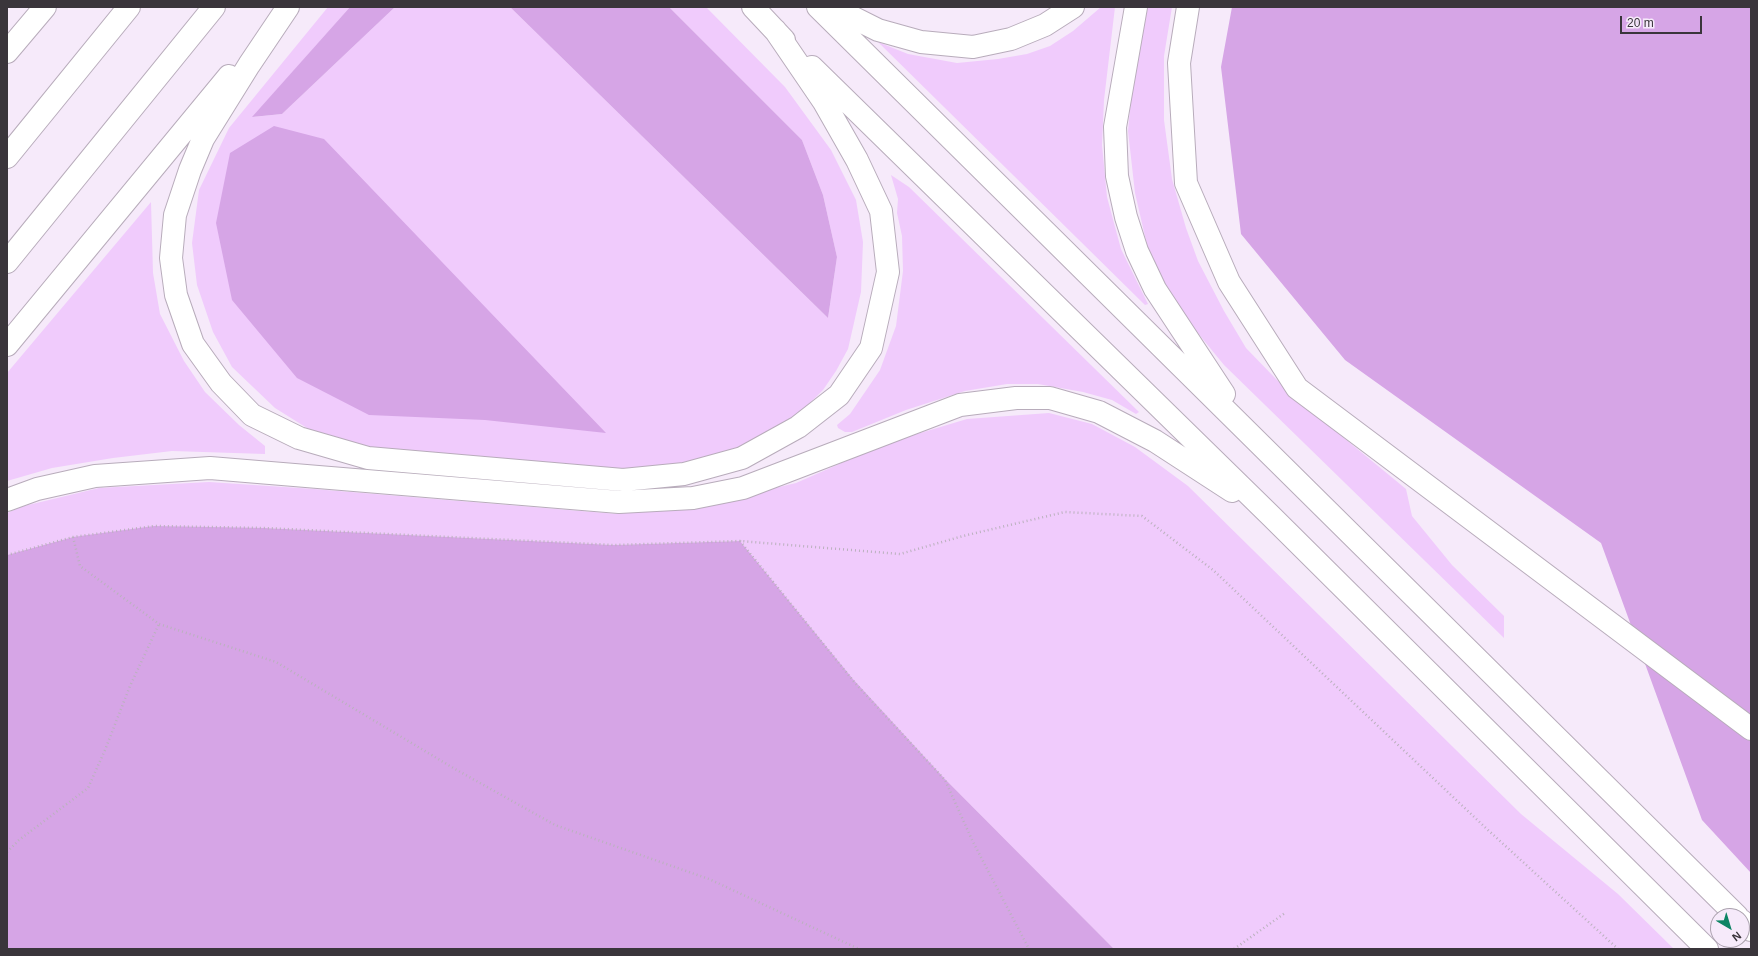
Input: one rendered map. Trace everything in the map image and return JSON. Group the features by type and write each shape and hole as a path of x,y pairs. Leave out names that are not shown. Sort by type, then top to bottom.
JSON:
{"main road":[{"path":"7,52 45,7"},
{"path":"7,157 129,7"},
{"path":"7,262 214,7"},
{"path":"287,7 249,65 204,139 190,170 175,215 171,258 176,295 193,344 221,383 252,415 299,438 368,458 623,480 684,474 742,458 798,427 839,395 871,348 888,272 881,211 857,160 824,102 774,30"},
{"path":"7,345 287,7"},
{"path":"753,7 774,30 1271,516 1707,949"},
{"path":"818,7 1729,908"},
{"path":"832,7 878,30 921,42 973,47 1011,39 1045,26 1073,7"},
{"path":"1136,7 1115,127 1117,176 1126,217 1137,251 1156,289 1210,374 1256,439"},
{"path":"1188,7 1179,63 1186,183 1229,282 1297,388 1751,729"},
{"path":"7,500 37,489 95,476 210,468 619,502 693,498 743,488 960,405 1016,398 1050,398 1099,412 1148,437 1271,516"}],"path":[{"path":"7,555 73,537 154,526 265,528 614,545 740,541 900,554 963,536 1065,512 1142,516 1213,570 1488,830 1618,949"},
{"path":"73,537 80,566 159,624 276,662 455,770 555,825 709,879 859,949"},
{"path":"740,541 855,683 945,780 973,842 1029,949"},
{"path":"7,852 19,840 88,788 105,750 130,686 159,624"},
{"path":"1234,949 1285,912"}],"shaded area":[{"path":"328,7 350,7 253,117 282,114 395,7 510,7 828,318 837,257 823,195 802,140 669,7 706,7 785,87 831,150 856,200 863,242 861,292 848,349 836,371 823,390 801,412 773,434 741,450 709,459 643,469 606,471 436,458 363,446 315,433 275,408 232,367 213,332 197,285 192,243 199,190 229,128"},
{"path":"350,7 395,7 282,114 252,117"},
{"path":"510,7 669,7 802,140 823,195 837,257 828,318"},
{"path":"1101,7 1115,7 1104,100 1102,145 1107,197 1121,249 1148,304 1145,305 878,42 908,54 957,63 998,59 1027,54 1050,46 1073,31"},
{"path":"1148,7 1172,7 1164,56 1164,120 1172,179 1186,228 1198,261 1224,311 1246,348 1276,379 1406,489 1412,516 1452,565 1504,616 1504,638 1224,365 1192,326 1163,286 1147,245 1135,193 1128,131 1132,88"},
{"path":"1232,7 1751,7 1751,873 1702,820 1601,543 1345,360 1241,234 1221,67"},
{"path":"274,126 324,139 606,433 485,420 369,415 297,378 232,300 216,223 230,153"},
{"path":"891,175 909,187 1139,412 1136,414 1112,400 1083,392 1038,384 1007,384 965,391 906,410 852,432 845,432 838,428 837,425 850,414 880,370 896,326 903,271 902,236 897,213 898,199"},
{"path":"151,202 153,273 160,314 184,361 205,392 239,425 265,446 265,454 172,451 113,458 52,468 7,481 7,373"},
{"path":"1049,413 1092,424 1135,447 1188,486 1521,814 1618,894 1674,949 1114,949 945,779 853,679 740,541 613,545 265,528 73,537 7,555 7,513 24,506 99,488 209,482 314,489 617,514 707,504 796,483 887,443 967,419"},
{"path":"154,526 265,528 613,545 740,541 853,679 945,779 1114,949 7,949 7,555 73,537"}]}
